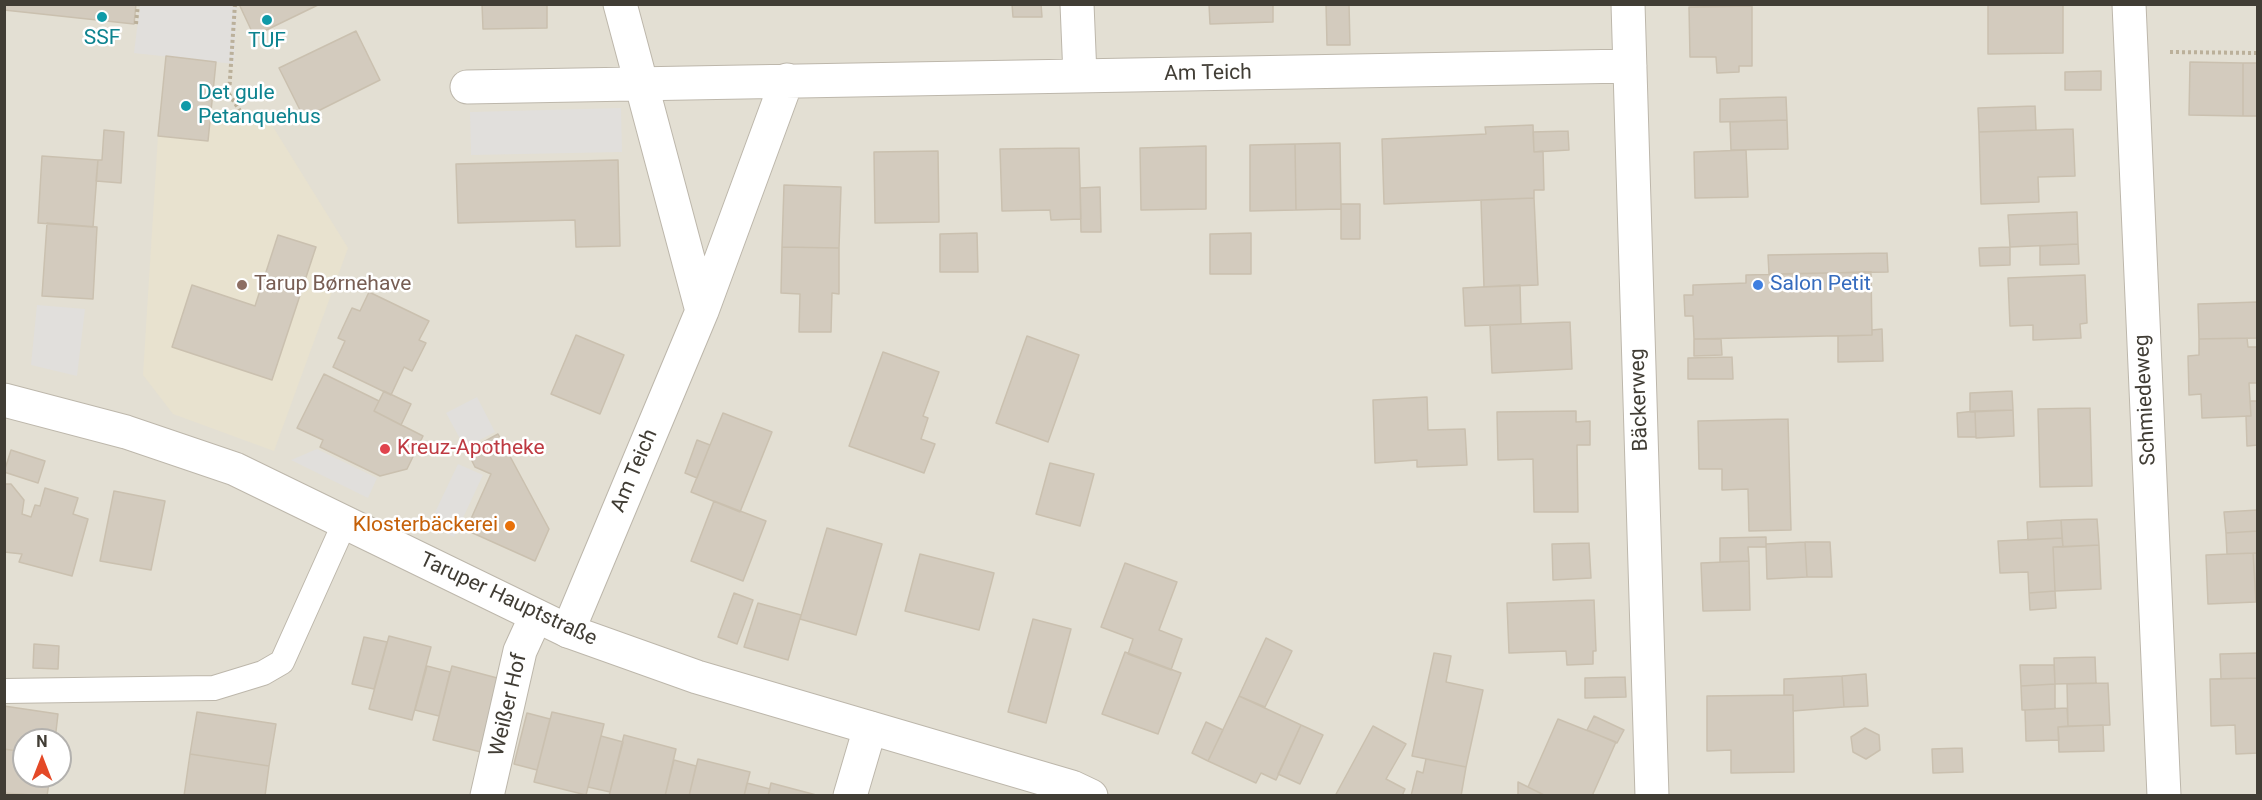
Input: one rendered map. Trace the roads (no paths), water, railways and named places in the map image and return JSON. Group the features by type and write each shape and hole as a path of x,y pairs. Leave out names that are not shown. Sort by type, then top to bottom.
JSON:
{"street":[{"path":"620,4 702,311"},
{"path":"1077,4 1080,76"},
{"name":"Bäckerweg","path":"1628,4 1652,795"},
{"name":"Schmiedeweg","path":"2128,4 2164,795"},
{"name":"Am Teich","path":"466,87 642,82 1630,66"},
{"name":"Am Teich","path":"568,631 702,311 787,80"},
{"name":"Taruper Hauptstraße","path":"4,400 126,432 235,469 568,631 697,677 1072,787 1091,795"},
{"name":"Weißer Hof","path":"487,795 520,651 536,616"},
{"path":"850,795 870,728"}],"lane":[{"path":"4,691 214,688 263,673 282,662 345,522"}],"place":[{"name":"SSF","path":"102,17"},
{"name":"TUF","path":"267,20"},
{"name":"Det gule Petanquehus","path":"186,106"},
{"name":"Tarup Børnehave","path":"242,285"},
{"name":"Salon Petit","path":"1758,285"},
{"name":"Kreuz-Apotheke","path":"385,449"},
{"name":"Klosterbäckerei","path":"510,526"}]}
